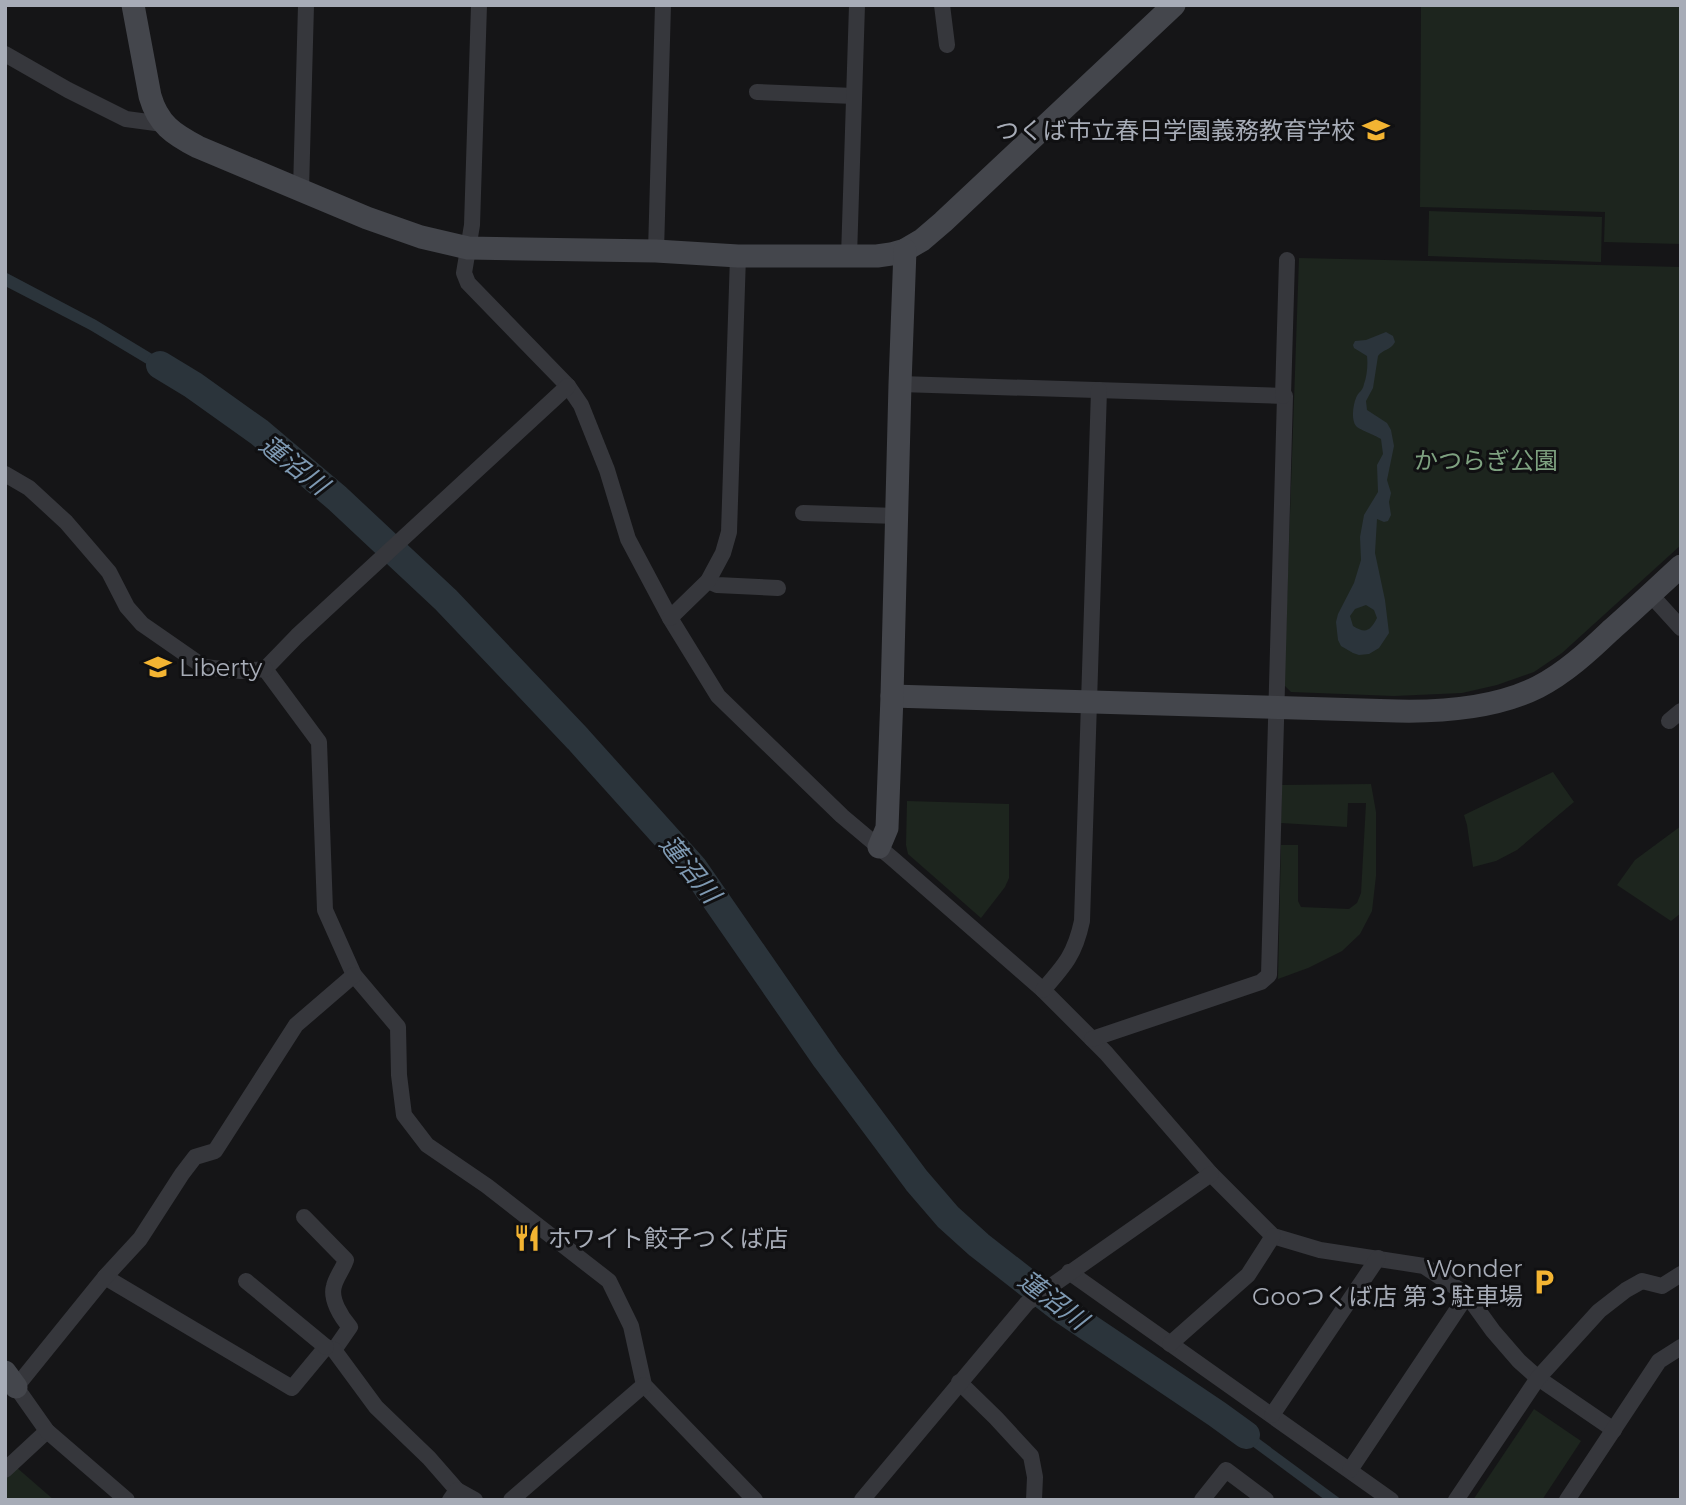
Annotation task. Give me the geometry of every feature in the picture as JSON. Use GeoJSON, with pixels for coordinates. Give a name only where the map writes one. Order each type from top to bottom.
{"type":"FeatureCollection","features":[{"type":"Feature","properties":{"kind":"street"},"geometry":{"type":"LineString","coordinates":[[133,5],[150,96],[154,110],[163,124],[198,147],[367,218],[421,237],[468,248],[849,257],[891,254],[905,250],[922,240],[1174,5]]}},
{"type":"Feature","properties":{"kind":"street"},"geometry":{"type":"LineString","coordinates":[[301,190],[306,5]]}},
{"type":"Feature","properties":{"kind":"street"},"geometry":{"type":"LineString","coordinates":[[479,5],[472,225],[464,273],[468,283],[568,386],[581,405],[607,470],[628,538],[670,618],[718,696],[842,816],[1043,990],[1092,1039],[1211,1174],[1273,1236],[1320,1250],[1424,1266],[1467,1296],[1518,1361],[1538,1378],[1614,1430]]}},
{"type":"Feature","properties":{"kind":"street"},"geometry":{"type":"LineString","coordinates":[[656,251],[663,5]]}},
{"type":"Feature","properties":{"kind":"street"},"geometry":{"type":"LineString","coordinates":[[849,257],[857,5]]}},
{"type":"Feature","properties":{"kind":"street"},"geometry":{"type":"LineString","coordinates":[[942,5],[947,44]]}},
{"type":"Feature","properties":{"kind":"street"},"geometry":{"type":"LineString","coordinates":[[5,54],[126,119],[163,124]]}},
{"type":"Feature","properties":{"kind":"street"},"geometry":{"type":"LineString","coordinates":[[757,92],[854,96]]}},
{"type":"Feature","properties":{"kind":"street"},"geometry":{"type":"LineString","coordinates":[[879,847],[887,828],[905,250]]}},
{"type":"Feature","properties":{"kind":"street"},"geometry":{"type":"LineString","coordinates":[[670,618],[708,580],[723,553],[729,532],[738,256]]}},
{"type":"Feature","properties":{"kind":"street"},"geometry":{"type":"LineString","coordinates":[[1092,1039],[1261,982],[1269,975],[1287,260]]}},
{"type":"Feature","properties":{"kind":"street"},"geometry":{"type":"LineString","coordinates":[[900,384],[1283,396]]}},
{"type":"Feature","properties":{"kind":"street"},"geometry":{"type":"LineString","coordinates":[[5,474],[29,488],[66,522],[109,572],[127,607],[142,624],[204,667],[240,671],[265,669],[297,636],[568,386]]}},
{"type":"Feature","properties":{"kind":"street"},"geometry":{"type":"LineString","coordinates":[[1043,990],[1068,961],[1078,939],[1082,921],[1099,390]]}},
{"type":"Feature","properties":{"kind":"street"},"geometry":{"type":"LineString","coordinates":[[803,513],[897,516]]}},
{"type":"Feature","properties":{"kind":"street"},"geometry":{"type":"LineString","coordinates":[[892,696],[1426,712],[1456,709],[1500,700],[1540,686],[1579,660],[1681,566]]}},
{"type":"Feature","properties":{"kind":"street"},"geometry":{"type":"LineString","coordinates":[[708,580],[717,585],[778,588]]}},
{"type":"Feature","properties":{"kind":"street"},"geometry":{"type":"LineString","coordinates":[[1651,595],[1681,628]]}},
{"type":"Feature","properties":{"kind":"street"},"geometry":{"type":"LineString","coordinates":[[265,669],[319,743],[325,909],[354,975],[398,1027],[399,1075],[404,1115],[427,1145],[487,1186],[609,1281],[631,1326],[644,1385],[755,1500]]}},
{"type":"Feature","properties":{"kind":"street"},"geometry":{"type":"LineString","coordinates":[[127,1500],[47,1431],[11,1380],[140,1239],[195,1157],[215,1151],[296,1025],[354,975]]}},
{"type":"Feature","properties":{"kind":"street"},"geometry":{"type":"LineString","coordinates":[[862,1500],[1027,1303],[1211,1174]]}},
{"type":"Feature","properties":{"kind":"street"},"geometry":{"type":"LineString","coordinates":[[105,1277],[292,1388],[350,1326],[334,1300],[333,1287],[346,1261],[304,1217]]}},
{"type":"Feature","properties":{"kind":"street"},"geometry":{"type":"LineString","coordinates":[[1171,1344],[1248,1275],[1273,1236]]}},
{"type":"Feature","properties":{"kind":"street"},"geometry":{"type":"LineString","coordinates":[[1272,1415],[1378,1258]]}},
{"type":"Feature","properties":{"kind":"street"},"geometry":{"type":"LineString","coordinates":[[1456,1500],[1538,1378],[1599,1311],[1642,1281],[1662,1286],[1681,1274]]}},
{"type":"Feature","properties":{"kind":"street"},"geometry":{"type":"LineString","coordinates":[[1063,1277],[1171,1344],[1391,1500]]}},
{"type":"Feature","properties":{"kind":"street"},"geometry":{"type":"LineString","coordinates":[[246,1281],[330,1349],[376,1407],[429,1458],[453,1495],[475,1500]]}},
{"type":"Feature","properties":{"kind":"street"},"geometry":{"type":"LineString","coordinates":[[1350,1471],[1467,1296]]}},
{"type":"Feature","properties":{"kind":"street"},"geometry":{"type":"LineString","coordinates":[[1567,1500],[1659,1361],[1681,1347]]}},
{"type":"Feature","properties":{"kind":"street"},"geometry":{"type":"LineString","coordinates":[[959,1382],[1031,1456],[1035,1477],[1034,1500]]}},
{"type":"Feature","properties":{"kind":"street"},"geometry":{"type":"LineString","coordinates":[[511,1500],[644,1385]]}},
{"type":"Feature","properties":{"kind":"street"},"geometry":{"type":"LineString","coordinates":[[5,1470],[47,1431]]}},
{"type":"Feature","properties":{"kind":"street"},"geometry":{"type":"LineString","coordinates":[[1202,1500],[1226,1470],[1266,1500]]}},
{"type":"Feature","properties":{"kind":"green space"},"geometry":{"type":"Polygon","coordinates":[[[1421,5],[1681,5],[1681,244],[1604,242],[1605,212],[1420,207],[1421,5]]]}},
{"type":"Feature","properties":{"kind":"green space"},"geometry":{"type":"Polygon","coordinates":[[[1429,211],[1602,217],[1601,262],[1428,256],[1429,211]]]}},
{"type":"Feature","properties":{"kind":"green space","name":"かつらぎ公園"},"geometry":{"type":"Polygon","coordinates":[[[1299,258],[1681,267],[1681,545],[1562,653],[1534,672],[1497,685],[1462,693],[1394,696],[1291,692],[1284,685],[1299,258]]]}},
{"type":"Feature","properties":{"kind":"green space"},"geometry":{"type":"Polygon","coordinates":[[[1553,772],[1574,802],[1517,850],[1496,861],[1473,867],[1464,815],[1553,772]]]}},
{"type":"Feature","properties":{"kind":"green space"},"geometry":{"type":"Polygon","coordinates":[[[1371,784],[1376,812],[1376,876],[1372,911],[1360,934],[1342,951],[1278,979],[1281,845],[1298,845],[1298,901],[1301,907],[1349,909],[1357,903],[1361,893],[1366,803],[1348,803],[1347,827],[1281,823],[1282,785],[1371,784]]]}},
{"type":"Feature","properties":{"kind":"green space"},"geometry":{"type":"Polygon","coordinates":[[[907,801],[1009,804],[1009,878],[981,918],[908,854],[907,801]]]}},
{"type":"Feature","properties":{"kind":"green space"},"geometry":{"type":"Polygon","coordinates":[[[1681,826],[1681,913],[1671,921],[1617,885],[1635,860],[1681,826]]]}},
{"type":"Feature","properties":{"kind":"green space"},"geometry":{"type":"Polygon","coordinates":[[[1534,1409],[1581,1441],[1542,1500],[1473,1500],[1534,1409]]]}},
{"type":"Feature","properties":{"kind":"green space"},"geometry":{"type":"Polygon","coordinates":[[[16,1467],[54,1500],[5,1500],[5,1479],[16,1467]]]}},
{"type":"Feature","properties":{"kind":"shaded area"},"geometry":{"type":"Polygon","coordinates":[[[5,272],[96,320],[197,381],[190,390],[90,330],[5,286],[5,272]]]}},
{"type":"Feature","properties":{"kind":"shaded area"},"geometry":{"type":"Polygon","coordinates":[[[1386,332],[1393,336],[1395,342],[1378,356],[1373,388],[1366,401],[1367,410],[1387,423],[1394,446],[1387,480],[1391,493],[1391,515],[1388,521],[1377,519],[1375,553],[1389,633],[1379,648],[1369,654],[1359,655],[1341,646],[1336,622],[1354,583],[1361,560],[1360,537],[1364,515],[1378,492],[1377,465],[1383,454],[1381,439],[1357,427],[1353,420],[1354,404],[1367,374],[1367,356],[1353,345],[1355,341],[1366,340],[1386,332]],[[1366,605],[1355,609],[1350,616],[1353,626],[1361,630],[1370,628],[1377,618],[1374,610],[1366,605]]]}},
{"type":"Feature","properties":{"kind":"shaded area"},"geometry":{"type":"Polygon","coordinates":[[[1220,1410],[1342,1500],[1325,1500],[1214,1418],[1220,1410]]]}},
{"type":"Feature","properties":{"kind":"waterway","name":"蓮沼川"},"geometry":{"type":"LineString","coordinates":[[160,365],[259,432],[337,498],[446,600],[578,739],[693,867],[826,1059],[917,1181],[948,1217],[979,1245],[1061,1309],[1246,1435]]}},
{"type":"Feature","properties":{"kind":"place","name":"つくば市立春日学園義務教育学校"},"geometry":{"type":"Point","coordinates":[1376,130]}},
{"type":"Feature","properties":{"kind":"place","name":"Liberty"},"geometry":{"type":"Point","coordinates":[158,667]}},
{"type":"Feature","properties":{"kind":"place","name":"ホワイト餃子つくば店"},"geometry":{"type":"Point","coordinates":[527,1238]}},
{"type":"Feature","properties":{"kind":"place","name":"Wonder Gooつくば店 第３駐車場"},"geometry":{"type":"Point","coordinates":[1544,1282]}}]}
